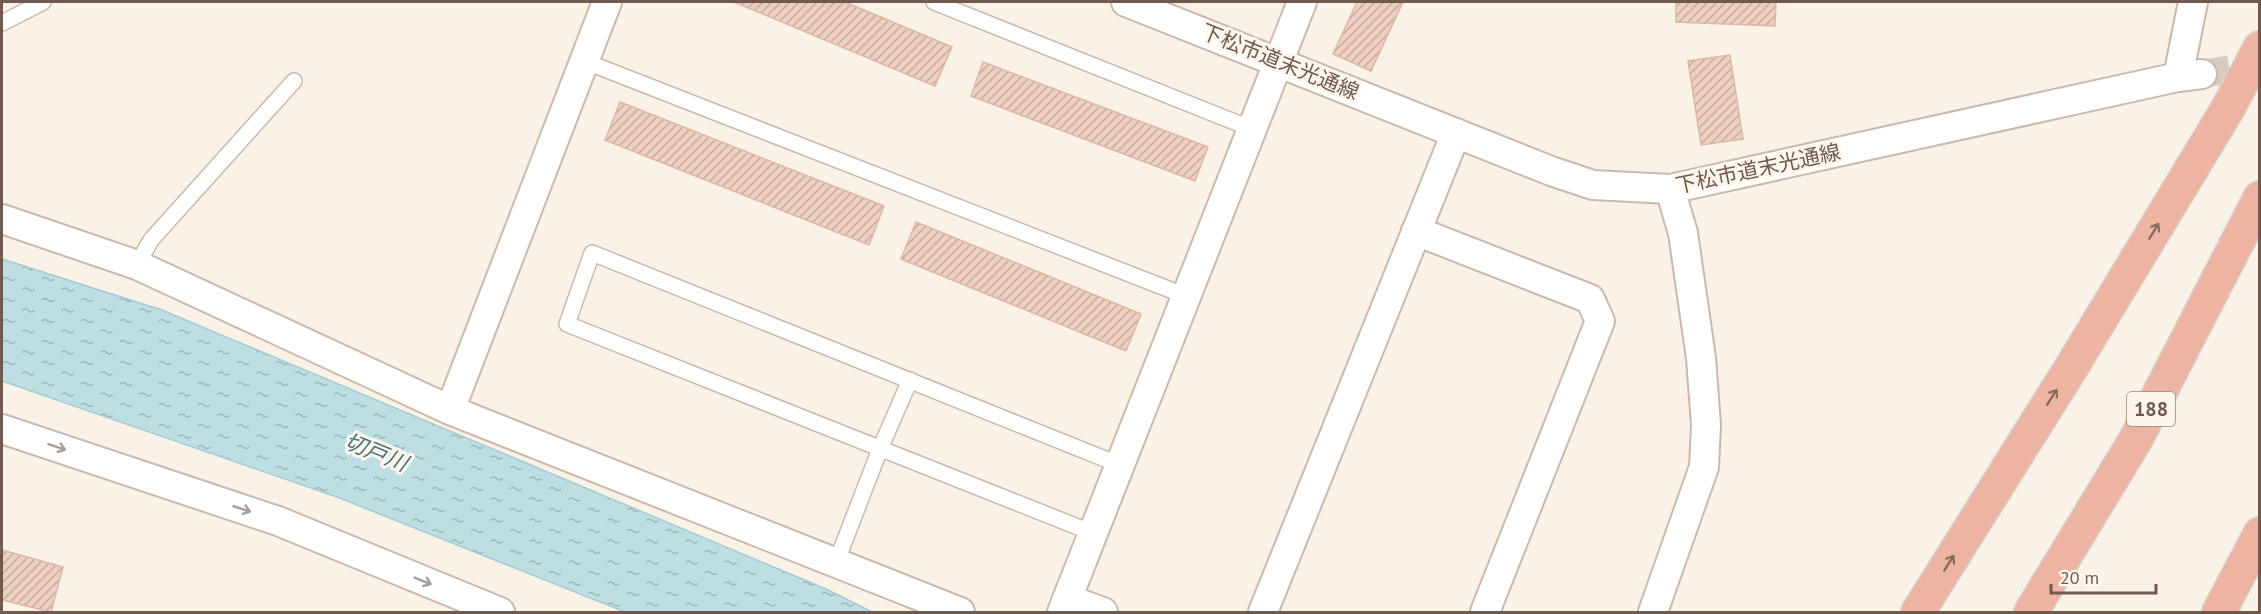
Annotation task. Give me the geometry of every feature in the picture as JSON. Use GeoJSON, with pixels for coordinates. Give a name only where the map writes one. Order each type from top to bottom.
{"type":"FeatureCollection","features":[{"type":"Feature","properties":{"kind":"highway"},"geometry":{"type":"LineString","coordinates":[[1918,612],[2071,368],[2215,130],[2259,48]]}},
{"type":"Feature","properties":{"kind":"highway","name":"188"},"geometry":{"type":"LineString","coordinates":[[2031,612],[2136,439],[2259,198]]}},
{"type":"Feature","properties":{"kind":"highway"},"geometry":{"type":"LineString","coordinates":[[2219,612],[2259,534]]}},
{"type":"Feature","properties":{"kind":"street"},"geometry":{"type":"LineString","coordinates":[[450,410],[607,2]]}},
{"type":"Feature","properties":{"kind":"street","name":"下松市道末光通線"},"geometry":{"type":"LineString","coordinates":[[1126,2],[1551,171],[1593,185],[1670,189],[2190,75],[2193,2]]}},
{"type":"Feature","properties":{"kind":"street"},"geometry":{"type":"LineString","coordinates":[[1103,612],[1064,606],[1302,2]]}},
{"type":"Feature","properties":{"kind":"street"},"geometry":{"type":"LineString","coordinates":[[1263,612],[1456,133]]}},
{"type":"Feature","properties":{"kind":"street"},"geometry":{"type":"LineString","coordinates":[[1653,612],[1704,467],[1706,425],[1701,358],[1683,233],[1670,189]]}},
{"type":"Feature","properties":{"kind":"street"},"geometry":{"type":"LineString","coordinates":[[2,219],[137,265],[450,410],[960,612]]}},
{"type":"Feature","properties":{"kind":"street"},"geometry":{"type":"LineString","coordinates":[[1416,231],[1590,299],[1600,321],[1485,612]]}},
{"type":"Feature","properties":{"kind":"street"},"geometry":{"type":"LineString","coordinates":[[2,429],[278,521],[500,612]]}},
{"type":"Feature","properties":{"kind":"lane"},"geometry":{"type":"LineString","coordinates":[[2,23],[43,2]]}},
{"type":"Feature","properties":{"kind":"lane"},"geometry":{"type":"LineString","coordinates":[[934,2],[1252,129]]}},
{"type":"Feature","properties":{"kind":"lane"},"geometry":{"type":"LineString","coordinates":[[584,61],[1186,296]]}},
{"type":"Feature","properties":{"kind":"lane"},"geometry":{"type":"LineString","coordinates":[[137,265],[151,240],[294,81]]}},
{"type":"Feature","properties":{"kind":"lane"},"geometry":{"type":"LineString","coordinates":[[1093,534],[567,324],[592,253],[1120,465]]}},
{"type":"Feature","properties":{"kind":"lane"},"geometry":{"type":"LineString","coordinates":[[836,563],[880,448],[910,380]]}},
{"type":"Feature","properties":{"kind":"water","name":"切戸川"},"geometry":{"type":"Polygon","coordinates":[[[2,259],[162,310],[826,589],[872,612],[625,612],[337,497],[2,381],[2,259]]]}},
{"type":"Feature","properties":{"kind":"building"},"geometry":{"type":"Polygon","coordinates":[[[734,2],[845,2],[952,47],[935,86],[734,2]]]}},
{"type":"Feature","properties":{"kind":"building"},"geometry":{"type":"Polygon","coordinates":[[[1357,2],[1403,2],[1371,71],[1333,54],[1357,2]]]}},
{"type":"Feature","properties":{"kind":"building"},"geometry":{"type":"Polygon","coordinates":[[[1676,2],[1776,2],[1775,26],[1676,22],[1676,2]]]}},
{"type":"Feature","properties":{"kind":"building"},"geometry":{"type":"Polygon","coordinates":[[[1730,55],[1743,139],[1701,145],[1688,61],[1730,55]]]}},
{"type":"Feature","properties":{"kind":"building"},"geometry":{"type":"Polygon","coordinates":[[[983,62],[1208,147],[1195,181],[971,96],[983,62]]]}},
{"type":"Feature","properties":{"kind":"building"},"geometry":{"type":"Polygon","coordinates":[[[620,102],[884,206],[869,245],[605,140],[620,102]]]}},
{"type":"Feature","properties":{"kind":"building"},"geometry":{"type":"Polygon","coordinates":[[[916,222],[1141,314],[1126,351],[901,259],[916,222]]]}},
{"type":"Feature","properties":{"kind":"building"},"geometry":{"type":"Polygon","coordinates":[[[2,550],[63,567],[51,612],[2,600],[2,550]]]}},
{"type":"Feature","properties":{"kind":"tunnel"},"geometry":{"type":"LineString","coordinates":[[2202,74],[2260,64]]}}]}
